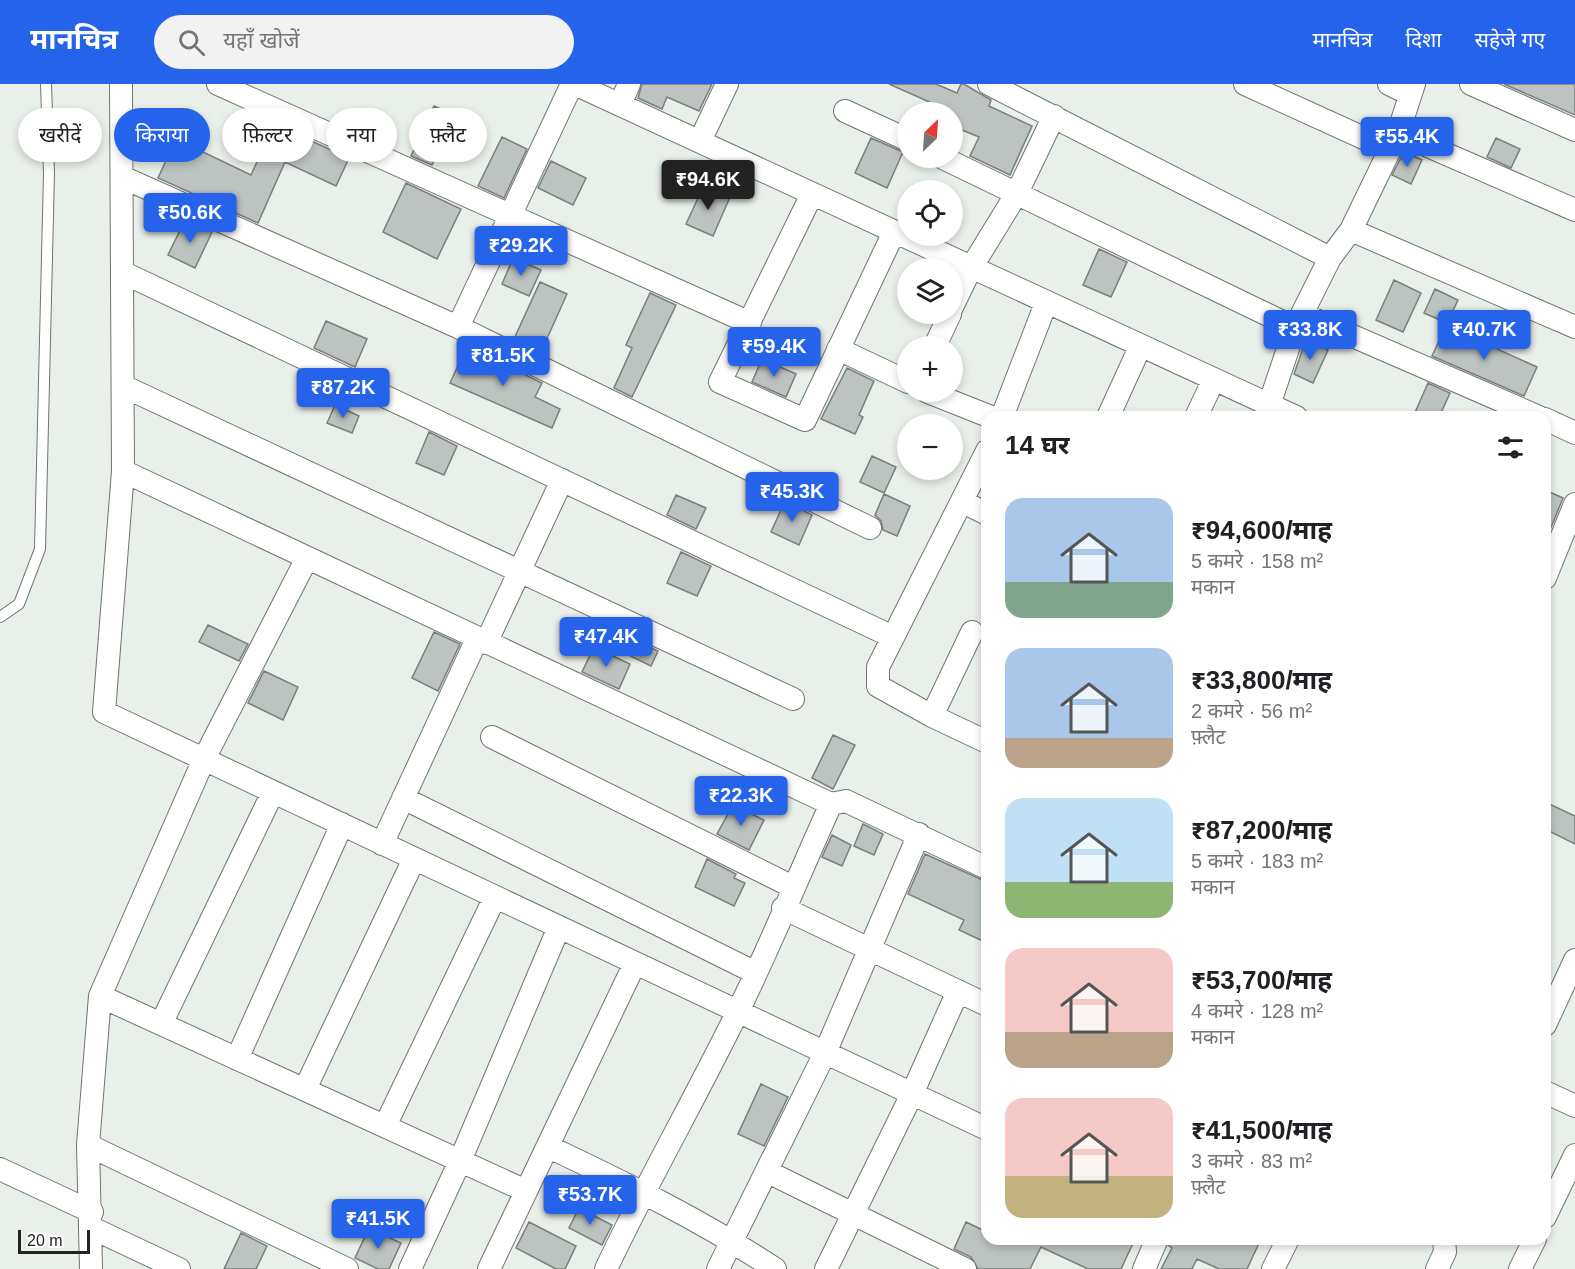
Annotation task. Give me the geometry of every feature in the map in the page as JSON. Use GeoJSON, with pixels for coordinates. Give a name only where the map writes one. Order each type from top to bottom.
{"type":"FeatureCollection","features":[{"type":"Feature","properties":{"kind":"street"},"geometry":{"type":"LineString","coordinates":[[121,84],[123,471],[104,712],[981,1126]]}},
{"type":"Feature","properties":{"kind":"street"},"geometry":{"type":"LineString","coordinates":[[218,84],[750,323]]}},
{"type":"Feature","properties":{"kind":"street"},"geometry":{"type":"LineString","coordinates":[[458,327],[574,84],[1213,381],[1268,411],[1298,321],[1330,258],[1351,230],[1394,141],[1404,87]]}},
{"type":"Feature","properties":{"kind":"street"},"geometry":{"type":"LineString","coordinates":[[620,105],[629,84]]}},
{"type":"Feature","properties":{"kind":"street"},"geometry":{"type":"LineString","coordinates":[[700,141],[727,84]]}},
{"type":"Feature","properties":{"kind":"street"},"geometry":{"type":"LineString","coordinates":[[989,84],[1030,93],[1054,116],[1330,258]]}},
{"type":"Feature","properties":{"kind":"street"},"geometry":{"type":"LineString","coordinates":[[1245,84],[1575,210]]}},
{"type":"Feature","properties":{"kind":"street"},"geometry":{"type":"LineString","coordinates":[[1471,84],[1575,130]]}},
{"type":"Feature","properties":{"kind":"street"},"geometry":{"type":"LineString","coordinates":[[845,111],[897,135]]}},
{"type":"Feature","properties":{"kind":"street"},"geometry":{"type":"LineString","coordinates":[[963,284],[1017,193],[1054,116]]}},
{"type":"Feature","properties":{"kind":"street"},"geometry":{"type":"LineString","coordinates":[[963,167],[1298,321],[1524,411]]}},
{"type":"Feature","properties":{"kind":"street"},"geometry":{"type":"LineString","coordinates":[[122,177],[458,327],[870,528]]}},
{"type":"Feature","properties":{"kind":"street"},"geometry":{"type":"LineString","coordinates":[[812,194],[720,382],[805,420],[894,232]]}},
{"type":"Feature","properties":{"kind":"street"},"geometry":{"type":"LineString","coordinates":[[1351,230],[1575,327]]}},
{"type":"Feature","properties":{"kind":"street"},"geometry":{"type":"LineString","coordinates":[[122,272],[893,637]]}},
{"type":"Feature","properties":{"kind":"street"},"geometry":{"type":"LineString","coordinates":[[1004,411],[1046,303]]}},
{"type":"Feature","properties":{"kind":"street"},"geometry":{"type":"LineString","coordinates":[[1111,411],[1140,347]]}},
{"type":"Feature","properties":{"kind":"street"},"geometry":{"type":"LineString","coordinates":[[838,349],[897,377]]}},
{"type":"Feature","properties":{"kind":"street"},"geometry":{"type":"LineString","coordinates":[[1199,411],[1213,381]]}},
{"type":"Feature","properties":{"kind":"street"},"geometry":{"type":"LineString","coordinates":[[123,386],[793,699]]}},
{"type":"Feature","properties":{"kind":"street"},"geometry":{"type":"LineString","coordinates":[[954,402],[981,413]]}},
{"type":"Feature","properties":{"kind":"street"},"geometry":{"type":"LineString","coordinates":[[1551,422],[1575,433]]}},
{"type":"Feature","properties":{"kind":"street"},"geometry":{"type":"LineString","coordinates":[[981,464],[878,667],[878,686],[932,716],[981,739]]}},
{"type":"Feature","properties":{"kind":"street"},"geometry":{"type":"LineString","coordinates":[[123,471],[831,804],[846,801],[981,865]]}},
{"type":"Feature","properties":{"kind":"street"},"geometry":{"type":"LineString","coordinates":[[382,844],[562,480]]}},
{"type":"Feature","properties":{"kind":"street"},"geometry":{"type":"LineString","coordinates":[[963,502],[981,510]]}},
{"type":"Feature","properties":{"kind":"street"},"geometry":{"type":"LineString","coordinates":[[1551,563],[1575,504]]}},
{"type":"Feature","properties":{"kind":"street"},"geometry":{"type":"LineString","coordinates":[[91,1269],[92,1220],[88,1145],[100,996],[204,759],[306,558]]}},
{"type":"Feature","properties":{"kind":"street"},"geometry":{"type":"LineString","coordinates":[[932,716],[972,632]]}},
{"type":"Feature","properties":{"kind":"street"},"geometry":{"type":"LineString","coordinates":[[492,737],[793,886]]}},
{"type":"Feature","properties":{"kind":"street"},"geometry":{"type":"LineString","coordinates":[[161,1024],[273,792]]}},
{"type":"Feature","properties":{"kind":"street"},"geometry":{"type":"LineString","coordinates":[[403,798],[756,974]]}},
{"type":"Feature","properties":{"kind":"street"},"geometry":{"type":"LineString","coordinates":[[606,1269],[643,1191],[685,1119],[738,1012],[831,804]]}},
{"type":"Feature","properties":{"kind":"street"},"geometry":{"type":"LineString","coordinates":[[237,1059],[342,825]]}},
{"type":"Feature","properties":{"kind":"street"},"geometry":{"type":"LineString","coordinates":[[718,1269],[825,1053],[919,834]]}},
{"type":"Feature","properties":{"kind":"street"},"geometry":{"type":"LineString","coordinates":[[305,1089],[414,859]]}},
{"type":"Feature","properties":{"kind":"street"},"geometry":{"type":"LineString","coordinates":[[385,1126],[495,897]]}},
{"type":"Feature","properties":{"kind":"street"},"geometry":{"type":"LineString","coordinates":[[783,908],[958,991],[981,998]]}},
{"type":"Feature","properties":{"kind":"street"},"geometry":{"type":"LineString","coordinates":[[410,1269],[460,1161],[559,927]]}},
{"type":"Feature","properties":{"kind":"street"},"geometry":{"type":"LineString","coordinates":[[1551,1012],[1575,960]]}},
{"type":"Feature","properties":{"kind":"street"},"geometry":{"type":"LineString","coordinates":[[489,1269],[635,963]]}},
{"type":"Feature","properties":{"kind":"street"},"geometry":{"type":"LineString","coordinates":[[826,1269],[912,1094],[958,991]]}},
{"type":"Feature","properties":{"kind":"street"},"geometry":{"type":"LineString","coordinates":[[100,996],[526,1191]]}},
{"type":"Feature","properties":{"kind":"street"},"geometry":{"type":"LineString","coordinates":[[1551,1095],[1575,1106]]}},
{"type":"Feature","properties":{"kind":"street"},"geometry":{"type":"LineString","coordinates":[[88,1145],[347,1269]]}},
{"type":"Feature","properties":{"kind":"street"},"geometry":{"type":"LineString","coordinates":[[549,1147],[643,1191],[732,1240],[775,1269]]}},
{"type":"Feature","properties":{"kind":"street"},"geometry":{"type":"LineString","coordinates":[[1551,1205],[1575,1155]]}},
{"type":"Feature","properties":{"kind":"street"},"geometry":{"type":"LineString","coordinates":[[0,1169],[179,1269]]}},
{"type":"Feature","properties":{"kind":"street"},"geometry":{"type":"LineString","coordinates":[[768,1172],[965,1269]]}},
{"type":"Feature","properties":{"kind":"street"},"geometry":{"type":"LineString","coordinates":[[1144,1269],[1154,1245]]}},
{"type":"Feature","properties":{"kind":"street"},"geometry":{"type":"LineString","coordinates":[[1273,1269],[1285,1245]]}},
{"type":"Feature","properties":{"kind":"street"},"geometry":{"type":"LineString","coordinates":[[1437,1269],[1445,1252],[1444,1245]]}},
{"type":"Feature","properties":{"kind":"street"},"geometry":{"type":"LineString","coordinates":[[1520,1269],[1531,1245]]}},
{"type":"Feature","properties":{"kind":"lane"},"geometry":{"type":"LineString","coordinates":[[0,617],[19,604],[40,549],[49,172],[46,84]]}},
{"type":"Feature","properties":{"kind":"building"},"geometry":{"type":"Polygon","coordinates":[[[642,84],[712,84],[699,111],[667,97],[662,109],[638,98],[642,84]]]}},
{"type":"Feature","properties":{"kind":"building"},"geometry":{"type":"Polygon","coordinates":[[[889,84],[936,84],[957,93],[961,84],[964,84],[991,100],[989,106],[1032,126],[1010,175],[970,156],[979,137],[963,130],[963,102],[930,102],[889,84]]]}},
{"type":"Feature","properties":{"kind":"building"},"geometry":{"type":"Polygon","coordinates":[[[1504,84],[1575,84],[1575,115],[1504,84]]]}},
{"type":"Feature","properties":{"kind":"building"},"geometry":{"type":"Polygon","coordinates":[[[502,137],[527,149],[504,198],[478,186],[502,137]]]}},
{"type":"Feature","properties":{"kind":"building"},"geometry":{"type":"Polygon","coordinates":[[[871,138],[897,149],[897,166],[887,188],[855,173],[871,138]]]}},
{"type":"Feature","properties":{"kind":"building"},"geometry":{"type":"Polygon","coordinates":[[[1496,138],[1520,149],[1511,168],[1487,157],[1496,138]]]}},
{"type":"Feature","properties":{"kind":"building"},"geometry":{"type":"Polygon","coordinates":[[[314,142],[326,148],[326,162],[347,162],[336,186],[285,162],[314,162],[314,142]]]}},
{"type":"Feature","properties":{"kind":"building"},"geometry":{"type":"Polygon","coordinates":[[[1404,152],[1422,160],[1411,184],[1392,175],[1404,152]]]}},
{"type":"Feature","properties":{"kind":"building"},"geometry":{"type":"Polygon","coordinates":[[[210,155],[251,175],[257,162],[285,162],[258,223],[158,178],[165,162],[210,162],[210,155]]]}},
{"type":"Feature","properties":{"kind":"building"},"geometry":{"type":"Polygon","coordinates":[[[551,161],[586,178],[573,205],[538,188],[551,161]]]}},
{"type":"Feature","properties":{"kind":"building"},"geometry":{"type":"Polygon","coordinates":[[[406,183],[461,209],[437,259],[383,232],[406,183]]]}},
{"type":"Feature","properties":{"kind":"building"},"geometry":{"type":"Polygon","coordinates":[[[704,185],[730,197],[713,236],[686,224],[704,185]]]}},
{"type":"Feature","properties":{"kind":"building"},"geometry":{"type":"Polygon","coordinates":[[[185,220],[212,232],[195,268],[168,255],[185,220]]]}},
{"type":"Feature","properties":{"kind":"building"},"geometry":{"type":"Polygon","coordinates":[[[1099,249],[1127,262],[1111,297],[1083,285],[1099,249]]]}},
{"type":"Feature","properties":{"kind":"building"},"geometry":{"type":"Polygon","coordinates":[[[513,258],[541,270],[529,296],[502,284],[513,258]]]}},
{"type":"Feature","properties":{"kind":"building"},"geometry":{"type":"Polygon","coordinates":[[[1394,280],[1421,293],[1403,332],[1376,320],[1394,280]]]}},
{"type":"Feature","properties":{"kind":"building"},"geometry":{"type":"Polygon","coordinates":[[[540,282],[567,294],[541,352],[514,339],[540,282]]]}},
{"type":"Feature","properties":{"kind":"building"},"geometry":{"type":"Polygon","coordinates":[[[1435,289],[1458,300],[1447,323],[1424,313],[1435,289]]]}},
{"type":"Feature","properties":{"kind":"building"},"geometry":{"type":"Polygon","coordinates":[[[650,293],[676,305],[632,397],[614,388],[632,348],[626,345],[650,293]]]}},
{"type":"Feature","properties":{"kind":"building"},"geometry":{"type":"Polygon","coordinates":[[[326,321],[367,339],[355,367],[314,348],[326,321]]]}},
{"type":"Feature","properties":{"kind":"building"},"geometry":{"type":"Polygon","coordinates":[[[1446,326],[1537,367],[1524,396],[1432,356],[1446,326]]]}},
{"type":"Feature","properties":{"kind":"building"},"geometry":{"type":"Polygon","coordinates":[[[1306,340],[1328,350],[1313,383],[1294,374],[1306,340]]]}},
{"type":"Feature","properties":{"kind":"building"},"geometry":{"type":"Polygon","coordinates":[[[467,346],[542,383],[535,397],[560,409],[552,428],[450,383],[467,346]]]}},
{"type":"Feature","properties":{"kind":"building"},"geometry":{"type":"Polygon","coordinates":[[[762,359],[796,374],[786,397],[752,382],[762,359]]]}},
{"type":"Feature","properties":{"kind":"building"},"geometry":{"type":"Polygon","coordinates":[[[847,368],[874,381],[859,415],[863,417],[855,434],[821,419],[847,368]]]}},
{"type":"Feature","properties":{"kind":"building"},"geometry":{"type":"Polygon","coordinates":[[[1428,383],[1450,393],[1442,411],[1416,411],[1428,383]]]}},
{"type":"Feature","properties":{"kind":"building"},"geometry":{"type":"Polygon","coordinates":[[[335,405],[359,416],[352,433],[327,423],[335,405]]]}},
{"type":"Feature","properties":{"kind":"building"},"geometry":{"type":"Polygon","coordinates":[[[429,432],[457,446],[444,475],[416,463],[429,432]]]}},
{"type":"Feature","properties":{"kind":"building"},"geometry":{"type":"Polygon","coordinates":[[[872,456],[896,467],[884,493],[860,482],[872,456]]]}},
{"type":"Feature","properties":{"kind":"building"},"geometry":{"type":"Polygon","coordinates":[[[1551,493],[1563,498],[1551,527],[1551,493]]]}},
{"type":"Feature","properties":{"kind":"building"},"geometry":{"type":"Polygon","coordinates":[[[884,494],[910,506],[897,536],[883,530],[881,521],[875,515],[884,494]]]}},
{"type":"Feature","properties":{"kind":"building"},"geometry":{"type":"Polygon","coordinates":[[[676,495],[706,508],[696,529],[667,515],[676,495]]]}},
{"type":"Feature","properties":{"kind":"building"},"geometry":{"type":"Polygon","coordinates":[[[785,501],[812,515],[799,545],[771,532],[785,501]]]}},
{"type":"Feature","properties":{"kind":"building"},"geometry":{"type":"Polygon","coordinates":[[[681,552],[711,566],[697,596],[667,583],[681,552]]]}},
{"type":"Feature","properties":{"kind":"building"},"geometry":{"type":"Polygon","coordinates":[[[208,625],[248,644],[239,661],[199,642],[208,625]]]}},
{"type":"Feature","properties":{"kind":"building"},"geometry":{"type":"Polygon","coordinates":[[[434,632],[460,644],[438,691],[412,678],[434,632]]]}},
{"type":"Feature","properties":{"kind":"building"},"geometry":{"type":"Polygon","coordinates":[[[625,635],[658,651],[651,666],[618,650],[625,635]]]}},
{"type":"Feature","properties":{"kind":"building"},"geometry":{"type":"Polygon","coordinates":[[[594,647],[630,664],[619,689],[582,672],[594,647]]]}},
{"type":"Feature","properties":{"kind":"building"},"geometry":{"type":"Polygon","coordinates":[[[264,671],[298,687],[283,720],[248,703],[264,671]]]}},
{"type":"Feature","properties":{"kind":"building"},"geometry":{"type":"Polygon","coordinates":[[[833,735],[855,745],[833,789],[812,778],[833,735]]]}},
{"type":"Feature","properties":{"kind":"building"},"geometry":{"type":"Polygon","coordinates":[[[733,805],[764,820],[749,850],[717,834],[733,805]]]}},
{"type":"Feature","properties":{"kind":"building"},"geometry":{"type":"Polygon","coordinates":[[[1551,805],[1575,816],[1575,844],[1551,832],[1551,805]]]}},
{"type":"Feature","properties":{"kind":"building"},"geometry":{"type":"Polygon","coordinates":[[[863,824],[883,834],[874,855],[854,846],[863,824]]]}},
{"type":"Feature","properties":{"kind":"building"},"geometry":{"type":"Polygon","coordinates":[[[832,835],[851,845],[842,866],[822,857],[832,835]]]}},
{"type":"Feature","properties":{"kind":"building"},"geometry":{"type":"Polygon","coordinates":[[[925,854],[981,879],[981,940],[959,930],[964,920],[908,894],[925,854]]]}},
{"type":"Feature","properties":{"kind":"building"},"geometry":{"type":"Polygon","coordinates":[[[707,859],[736,874],[734,878],[745,883],[734,906],[695,887],[707,859]]]}},
{"type":"Feature","properties":{"kind":"building"},"geometry":{"type":"Polygon","coordinates":[[[761,1084],[788,1097],[764,1146],[738,1134],[761,1084]]]}},
{"type":"Feature","properties":{"kind":"building"},"geometry":{"type":"Polygon","coordinates":[[[579,1208],[612,1225],[602,1245],[569,1228],[579,1208]]]}},
{"type":"Feature","properties":{"kind":"building"},"geometry":{"type":"Polygon","coordinates":[[[529,1222],[576,1246],[565,1269],[556,1269],[516,1248],[529,1222]]]}},
{"type":"Feature","properties":{"kind":"building"},"geometry":{"type":"Polygon","coordinates":[[[966,1222],[981,1229],[981,1245],[1132,1245],[1121,1269],[1088,1269],[1041,1247],[1030,1269],[978,1269],[971,1257],[954,1249],[966,1222]]]}},
{"type":"Feature","properties":{"kind":"building"},"geometry":{"type":"Polygon","coordinates":[[[369,1228],[401,1243],[389,1269],[378,1269],[355,1258],[369,1228]]]}},
{"type":"Feature","properties":{"kind":"building"},"geometry":{"type":"Polygon","coordinates":[[[241,1233],[267,1246],[256,1269],[224,1269],[241,1233]]]}},
{"type":"Feature","properties":{"kind":"building"},"geometry":{"type":"Polygon","coordinates":[[[1258,1245],[1247,1269],[1219,1269],[1197,1259],[1192,1269],[1161,1269],[1172,1248],[1169,1246],[1258,1245]]]}}]}
